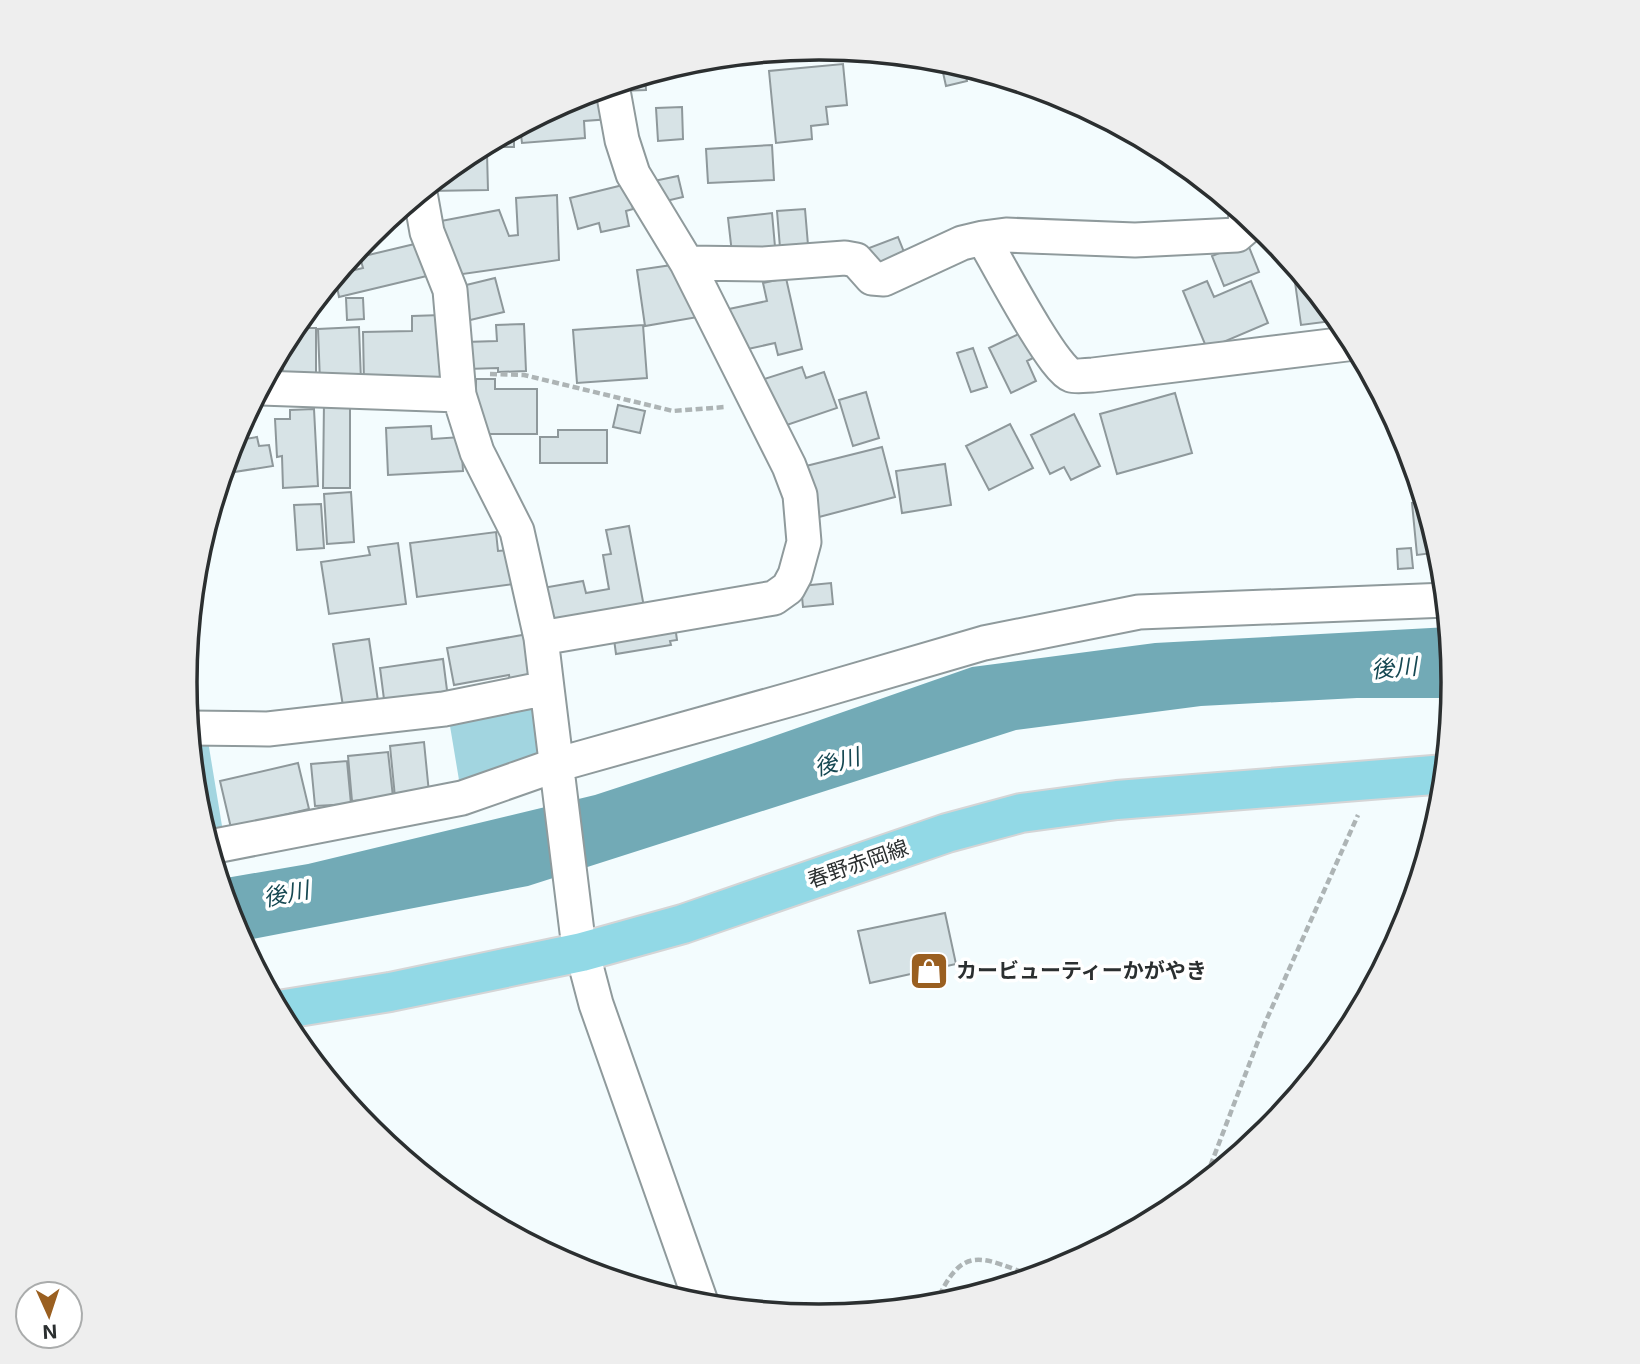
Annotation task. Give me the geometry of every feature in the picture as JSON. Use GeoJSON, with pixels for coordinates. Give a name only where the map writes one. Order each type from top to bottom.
{"type":"FeatureCollection","features":[{"type":"Feature","properties":{"kind":"main road","name":"春野赤岡線"},"geometry":{"type":"LineString","coordinates":[[290,1008],[390,992],[582,952],[683,924],[947,834],[1021,813],[1117,800],[1435,775]]}},
{"type":"Feature","properties":{"kind":"street"},"geometry":{"type":"LineString","coordinates":[[541,638],[774,597],[788,588],[795,575],[804,542],[800,495],[789,466],[687,263],[633,174],[622,140],[614,95]]}},
{"type":"Feature","properties":{"kind":"street"},"geometry":{"type":"LineString","coordinates":[[422,204],[427,232],[450,290],[458,384],[477,452],[517,531],[541,638],[582,952],[596,1004],[698,1293]]}},
{"type":"Feature","properties":{"kind":"street"},"geometry":{"type":"LineString","coordinates":[[687,263],[763,264],[845,258],[856,260],[872,278],[884,279],[962,243],[983,238],[1006,235],[1135,240],[1237,235],[1244,227]]}},
{"type":"Feature","properties":{"kind":"street"},"geometry":{"type":"LineString","coordinates":[[983,238],[1053,356],[1071,375],[1343,344]]}},
{"type":"Feature","properties":{"kind":"street"},"geometry":{"type":"LineString","coordinates":[[272,388],[458,384]]}},
{"type":"Feature","properties":{"kind":"street"},"geometry":{"type":"LineString","coordinates":[[220,845],[462,798],[556,765],[799,698],[984,642],[1139,612],[1437,600]]}},
{"type":"Feature","properties":{"kind":"street"},"geometry":{"type":"LineString","coordinates":[[200,729],[268,729],[443,709],[547,688]]}},
{"type":"Feature","properties":{"kind":"path"},"geometry":{"type":"LineString","coordinates":[[458,384],[524,375],[673,411],[756,405]]}},
{"type":"Feature","properties":{"kind":"path"},"geometry":{"type":"LineString","coordinates":[[1210,1167],[1265,1023],[1374,780]]}},
{"type":"Feature","properties":{"kind":"path"},"geometry":{"type":"LineString","coordinates":[[941,1293],[962,1263],[974,1258],[1019,1271]]}},
{"type":"Feature","properties":{"kind":"shaded area"},"geometry":{"type":"Polygon","coordinates":[[[547,688],[556,765],[462,798],[447,708],[547,688]]]}},
{"type":"Feature","properties":{"kind":"shaded area"},"geometry":{"type":"Polygon","coordinates":[[[200,729],[206,729],[225,844],[220,845],[209,803],[200,729]]]}},
{"type":"Feature","properties":{"kind":"water","name":"後川"},"geometry":{"type":"Polygon","coordinates":[[[1440,628],[1442,698],[1357,698],[1201,706],[1016,730],[528,886],[254,939],[230,877],[308,864],[595,795],[972,667],[1155,643],[1440,628]]]}},
{"type":"Feature","properties":{"kind":"building"},"geometry":{"type":"Polygon","coordinates":[[[843,64],[847,105],[826,107],[828,124],[811,126],[812,139],[776,143],[769,71],[843,64]]]}},
{"type":"Feature","properties":{"kind":"building"},"geometry":{"type":"Polygon","coordinates":[[[943,71],[966,77],[967,81],[946,86],[943,71]]]}},
{"type":"Feature","properties":{"kind":"building"},"geometry":{"type":"Polygon","coordinates":[[[646,85],[646,90],[628,91],[646,85]]]}},
{"type":"Feature","properties":{"kind":"building"},"geometry":{"type":"Polygon","coordinates":[[[609,97],[611,119],[584,121],[585,138],[522,143],[521,137],[609,97]]]}},
{"type":"Feature","properties":{"kind":"building"},"geometry":{"type":"Polygon","coordinates":[[[682,107],[683,139],[658,141],[656,108],[682,107]]]}},
{"type":"Feature","properties":{"kind":"building"},"geometry":{"type":"Polygon","coordinates":[[[514,140],[514,147],[502,147],[514,140]]]}},
{"type":"Feature","properties":{"kind":"building"},"geometry":{"type":"Polygon","coordinates":[[[772,145],[774,180],[708,183],[706,149],[772,145]]]}},
{"type":"Feature","properties":{"kind":"building"},"geometry":{"type":"Polygon","coordinates":[[[487,156],[488,190],[438,191],[487,156]]]}},
{"type":"Feature","properties":{"kind":"building"},"geometry":{"type":"Polygon","coordinates":[[[678,176],[683,197],[653,204],[649,182],[678,176]]]}},
{"type":"Feature","properties":{"kind":"building"},"geometry":{"type":"Polygon","coordinates":[[[627,184],[633,209],[626,211],[629,226],[601,232],[599,223],[578,229],[570,198],[627,184]]]}},
{"type":"Feature","properties":{"kind":"building"},"geometry":{"type":"Polygon","coordinates":[[[557,195],[559,260],[456,275],[441,221],[499,210],[509,236],[518,235],[516,198],[557,195]]]}},
{"type":"Feature","properties":{"kind":"building"},"geometry":{"type":"Polygon","coordinates":[[[805,209],[809,257],[781,260],[777,211],[805,209]]]}},
{"type":"Feature","properties":{"kind":"building"},"geometry":{"type":"Polygon","coordinates":[[[772,213],[776,258],[733,262],[728,218],[772,213]]]}},
{"type":"Feature","properties":{"kind":"building"},"geometry":{"type":"Polygon","coordinates":[[[898,237],[908,262],[880,274],[869,248],[898,237]]]}},
{"type":"Feature","properties":{"kind":"building"},"geometry":{"type":"Polygon","coordinates":[[[423,242],[431,275],[339,297],[337,289],[354,270],[363,268],[361,262],[368,255],[423,242]]]}},
{"type":"Feature","properties":{"kind":"building"},"geometry":{"type":"Polygon","coordinates":[[[1247,242],[1259,272],[1224,286],[1212,256],[1247,242]]]}},
{"type":"Feature","properties":{"kind":"building"},"geometry":{"type":"Polygon","coordinates":[[[679,264],[684,294],[694,293],[698,317],[645,326],[637,270],[679,264]]]}},
{"type":"Feature","properties":{"kind":"building"},"geometry":{"type":"Polygon","coordinates":[[[495,278],[504,312],[466,321],[458,287],[495,278]]]}},
{"type":"Feature","properties":{"kind":"building"},"geometry":{"type":"Polygon","coordinates":[[[786,278],[802,349],[778,355],[775,343],[734,352],[724,310],[767,301],[763,283],[786,278]]]}},
{"type":"Feature","properties":{"kind":"building"},"geometry":{"type":"Polygon","coordinates":[[[1295,280],[1328,322],[1301,325],[1295,280]]]}},
{"type":"Feature","properties":{"kind":"building"},"geometry":{"type":"Polygon","coordinates":[[[1207,281],[1214,297],[1251,281],[1268,323],[1207,349],[1183,291],[1207,281]]]}},
{"type":"Feature","properties":{"kind":"building"},"geometry":{"type":"Polygon","coordinates":[[[346,298],[363,298],[364,319],[347,320],[346,298]]]}},
{"type":"Feature","properties":{"kind":"building"},"geometry":{"type":"Polygon","coordinates":[[[442,315],[443,382],[364,383],[363,332],[412,331],[412,316],[442,315]]]}},
{"type":"Feature","properties":{"kind":"building"},"geometry":{"type":"Polygon","coordinates":[[[524,324],[526,371],[467,369],[465,342],[497,341],[496,325],[524,324]]]}},
{"type":"Feature","properties":{"kind":"building"},"geometry":{"type":"Polygon","coordinates":[[[643,325],[647,378],[577,383],[573,330],[643,325]]]}},
{"type":"Feature","properties":{"kind":"building"},"geometry":{"type":"Polygon","coordinates":[[[359,327],[361,381],[320,382],[318,329],[359,327]]]}},
{"type":"Feature","properties":{"kind":"building"},"geometry":{"type":"Polygon","coordinates":[[[308,328],[316,328],[316,375],[283,376],[283,368],[302,336],[308,328]]]}},
{"type":"Feature","properties":{"kind":"building"},"geometry":{"type":"Polygon","coordinates":[[[1025,331],[1037,356],[1027,361],[1036,381],[1011,393],[989,348],[1025,331]]]}},
{"type":"Feature","properties":{"kind":"building"},"geometry":{"type":"Polygon","coordinates":[[[973,348],[987,387],[971,392],[957,353],[973,348]]]}},
{"type":"Feature","properties":{"kind":"building"},"geometry":{"type":"Polygon","coordinates":[[[802,367],[806,378],[824,372],[837,408],[775,429],[758,381],[802,367]]]}},
{"type":"Feature","properties":{"kind":"building"},"geometry":{"type":"Polygon","coordinates":[[[476,379],[495,379],[495,389],[537,389],[537,434],[476,434],[476,379]]]}},
{"type":"Feature","properties":{"kind":"building"},"geometry":{"type":"Polygon","coordinates":[[[866,392],[879,438],[853,446],[839,400],[866,392]]]}},
{"type":"Feature","properties":{"kind":"building"},"geometry":{"type":"Polygon","coordinates":[[[1175,393],[1192,453],[1117,474],[1100,414],[1175,393]]]}},
{"type":"Feature","properties":{"kind":"building"},"geometry":{"type":"Polygon","coordinates":[[[324,401],[350,402],[350,488],[323,488],[324,401]]]}},
{"type":"Feature","properties":{"kind":"building"},"geometry":{"type":"Polygon","coordinates":[[[618,405],[645,411],[640,433],[613,427],[618,405]]]}},
{"type":"Feature","properties":{"kind":"building"},"geometry":{"type":"Polygon","coordinates":[[[314,409],[318,486],[283,488],[282,456],[277,457],[275,419],[290,419],[290,410],[314,409]]]}},
{"type":"Feature","properties":{"kind":"building"},"geometry":{"type":"Polygon","coordinates":[[[1074,414],[1100,466],[1071,480],[1064,467],[1050,474],[1031,435],[1074,414]]]}},
{"type":"Feature","properties":{"kind":"building"},"geometry":{"type":"Polygon","coordinates":[[[1010,424],[1033,468],[989,490],[966,446],[1010,424]]]}},
{"type":"Feature","properties":{"kind":"building"},"geometry":{"type":"Polygon","coordinates":[[[431,426],[432,439],[461,437],[463,471],[388,475],[386,428],[431,426]]]}},
{"type":"Feature","properties":{"kind":"building"},"geometry":{"type":"Polygon","coordinates":[[[558,430],[607,430],[607,463],[540,463],[540,437],[558,437],[558,430]]]}},
{"type":"Feature","properties":{"kind":"building"},"geometry":{"type":"Polygon","coordinates":[[[257,437],[259,446],[269,445],[273,466],[235,472],[247,439],[257,437]]]}},
{"type":"Feature","properties":{"kind":"building"},"geometry":{"type":"Polygon","coordinates":[[[882,447],[895,497],[819,517],[806,466],[882,447]]]}},
{"type":"Feature","properties":{"kind":"building"},"geometry":{"type":"Polygon","coordinates":[[[945,464],[951,505],[902,513],[896,471],[945,464]]]}},
{"type":"Feature","properties":{"kind":"building"},"geometry":{"type":"Polygon","coordinates":[[[351,492],[354,542],[327,544],[324,494],[351,492]]]}},
{"type":"Feature","properties":{"kind":"building"},"geometry":{"type":"Polygon","coordinates":[[[1412,503],[1415,503],[1429,553],[1417,555],[1412,503]]]}},
{"type":"Feature","properties":{"kind":"building"},"geometry":{"type":"Polygon","coordinates":[[[321,504],[324,548],[297,550],[294,505],[321,504]]]}},
{"type":"Feature","properties":{"kind":"building"},"geometry":{"type":"Polygon","coordinates":[[[629,526],[644,607],[544,626],[537,589],[583,581],[586,593],[609,589],[603,555],[611,554],[606,530],[629,526]]]}},
{"type":"Feature","properties":{"kind":"building"},"geometry":{"type":"Polygon","coordinates":[[[496,532],[498,551],[510,550],[514,584],[417,597],[410,543],[496,532]]]}},
{"type":"Feature","properties":{"kind":"building"},"geometry":{"type":"Polygon","coordinates":[[[398,543],[406,604],[329,614],[321,562],[370,555],[368,547],[398,543]]]}},
{"type":"Feature","properties":{"kind":"building"},"geometry":{"type":"Polygon","coordinates":[[[1411,548],[1413,568],[1398,569],[1397,549],[1411,548]]]}},
{"type":"Feature","properties":{"kind":"building"},"geometry":{"type":"Polygon","coordinates":[[[831,583],[833,604],[803,607],[801,586],[831,583]]]}},
{"type":"Feature","properties":{"kind":"building"},"geometry":{"type":"Polygon","coordinates":[[[675,626],[677,640],[670,641],[671,645],[616,654],[613,632],[675,626]]]}},
{"type":"Feature","properties":{"kind":"building"},"geometry":{"type":"Polygon","coordinates":[[[528,634],[537,682],[511,687],[509,675],[454,685],[447,648],[528,634]]]}},
{"type":"Feature","properties":{"kind":"building"},"geometry":{"type":"Polygon","coordinates":[[[369,639],[378,701],[343,706],[333,644],[369,639]]]}},
{"type":"Feature","properties":{"kind":"building"},"geometry":{"type":"Polygon","coordinates":[[[443,659],[448,698],[385,707],[380,668],[443,659]]]}},
{"type":"Feature","properties":{"kind":"building"},"geometry":{"type":"Polygon","coordinates":[[[424,742],[429,793],[395,797],[390,746],[424,742]]]}},
{"type":"Feature","properties":{"kind":"building"},"geometry":{"type":"Polygon","coordinates":[[[388,752],[393,797],[352,801],[348,756],[388,752]]]}},
{"type":"Feature","properties":{"kind":"building"},"geometry":{"type":"Polygon","coordinates":[[[347,761],[351,804],[315,806],[311,764],[347,761]]]}},
{"type":"Feature","properties":{"kind":"building"},"geometry":{"type":"Polygon","coordinates":[[[298,763],[309,809],[231,828],[220,781],[298,763]]]}},
{"type":"Feature","properties":{"kind":"building"},"geometry":{"type":"Polygon","coordinates":[[[945,913],[956,964],[870,983],[858,931],[945,913]]]}},
{"type":"Feature","properties":{"kind":"place","name":"カービューティーかがやき"},"geometry":{"type":"Point","coordinates":[929,971]}}]}
